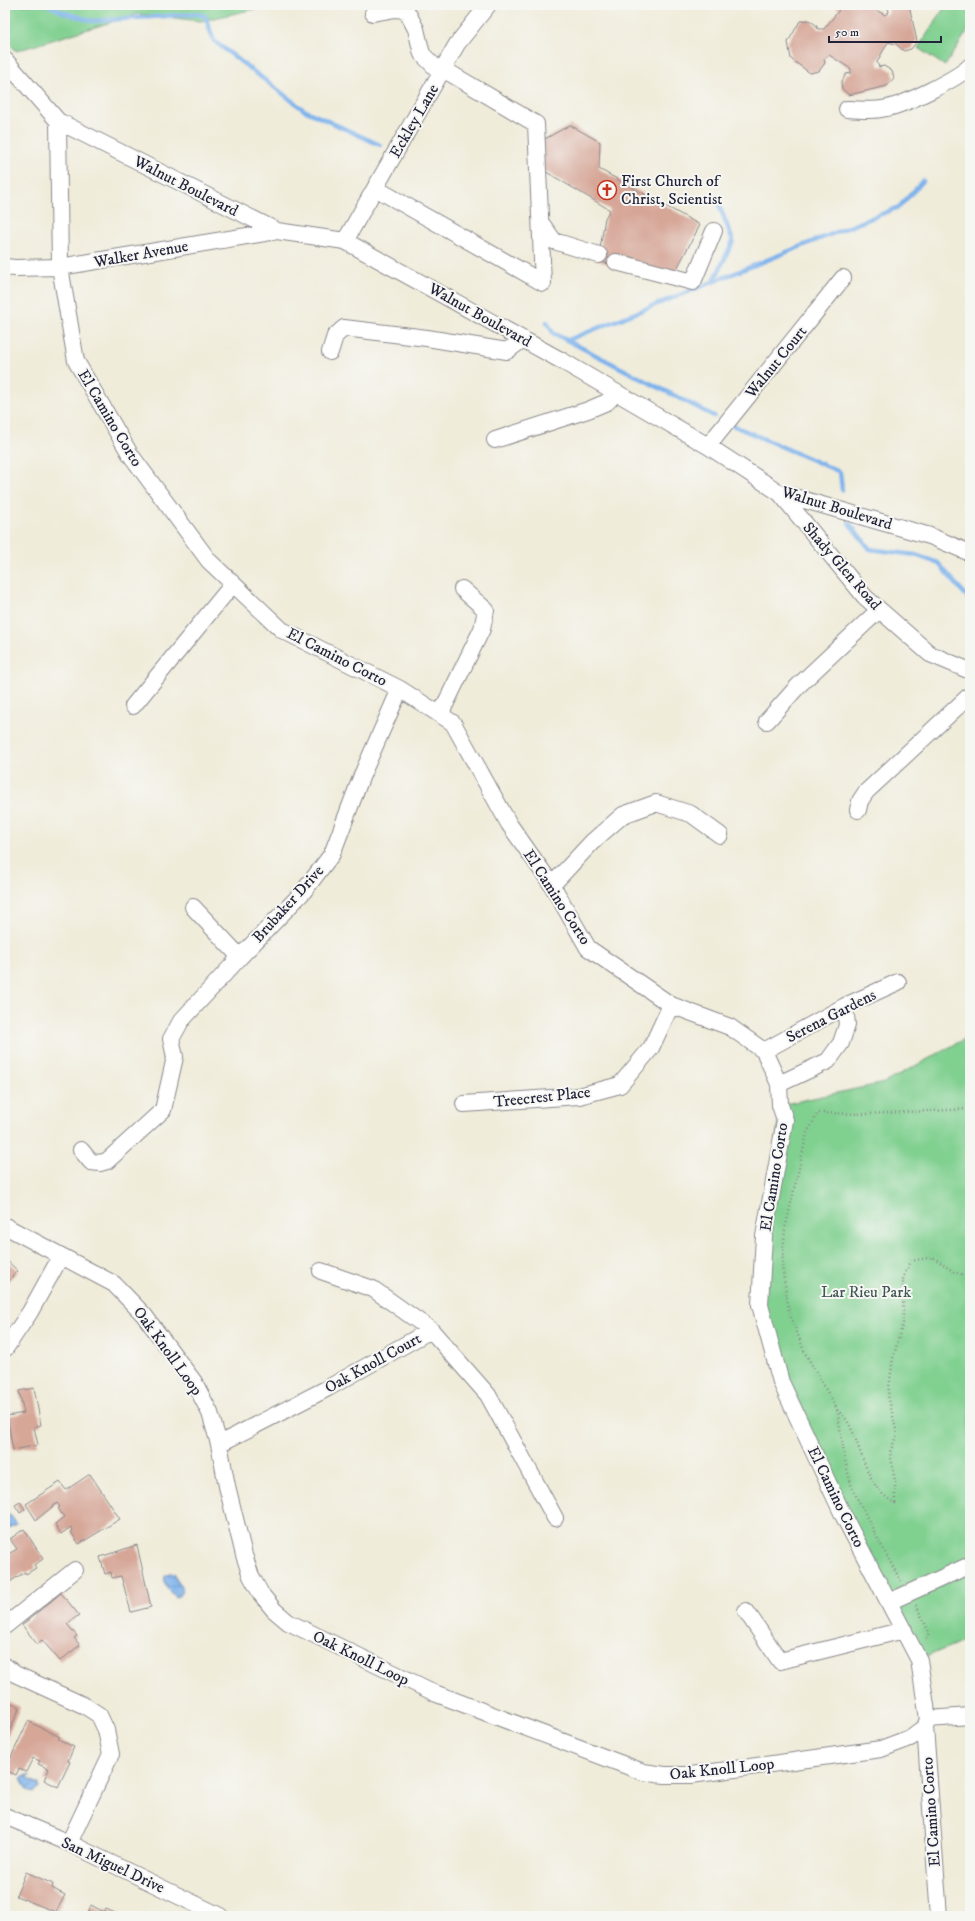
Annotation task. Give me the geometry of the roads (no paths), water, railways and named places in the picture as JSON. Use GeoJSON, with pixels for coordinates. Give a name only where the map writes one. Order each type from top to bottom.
{"type":"FeatureCollection","features":[{"type":"Feature","properties":{"kind":"street","name":"Eckley Lane"},"geometry":{"type":"LineString","coordinates":[[345,241],[457,44],[488,5]]}},
{"type":"Feature","properties":{"kind":"street"},"geometry":{"type":"LineString","coordinates":[[373,13],[396,9],[406,10],[416,29],[422,54],[442,71],[536,124],[544,283],[375,188]]}},
{"type":"Feature","properties":{"kind":"street","name":"Walnut Boulevard"},"geometry":{"type":"LineString","coordinates":[[5,60],[58,120],[276,231],[345,241],[523,339],[708,446],[780,493],[930,536],[970,553]]}},
{"type":"Feature","properties":{"kind":"street"},"geometry":{"type":"LineString","coordinates":[[847,109],[869,110],[888,108],[935,88],[965,72],[970,66]]}},
{"type":"Feature","properties":{"kind":"street","name":"El Camino Corto"},"geometry":{"type":"LineString","coordinates":[[58,120],[60,268],[76,361],[130,454],[209,561],[282,630],[400,689],[453,723],[509,824],[552,885],[588,948],[671,1005],[730,1027],[764,1051],[779,1084],[780,1105],[785,1120],[764,1236],[760,1305],[781,1382],[844,1517],[919,1660],[926,1723],[939,1916]]}},
{"type":"Feature","properties":{"kind":"street"},"geometry":{"type":"LineString","coordinates":[[541,223],[554,241],[599,255]]}},
{"type":"Feature","properties":{"kind":"street","name":"Walker Avenue"},"geometry":{"type":"LineString","coordinates":[[5,267],[60,268],[276,231]]}},
{"type":"Feature","properties":{"kind":"street"},"geometry":{"type":"LineString","coordinates":[[616,262],[693,282],[714,232]]}},
{"type":"Feature","properties":{"kind":"street","name":"Walnut Court"},"geometry":{"type":"LineString","coordinates":[[708,446],[843,278]]}},
{"type":"Feature","properties":{"kind":"street"},"geometry":{"type":"LineString","coordinates":[[330,352],[335,336],[344,328],[427,338],[507,352],[523,339]]}},
{"type":"Feature","properties":{"kind":"street"},"geometry":{"type":"LineString","coordinates":[[495,440],[588,410],[607,402],[616,393]]}},
{"type":"Feature","properties":{"kind":"street","name":"Shady Glen Road"},"geometry":{"type":"LineString","coordinates":[[780,493],[865,597],[930,654],[970,672]]}},
{"type":"Feature","properties":{"kind":"street"},"geometry":{"type":"LineString","coordinates":[[133,706],[233,584]]}},
{"type":"Feature","properties":{"kind":"street"},"geometry":{"type":"LineString","coordinates":[[440,715],[482,629],[486,610],[462,589]]}},
{"type":"Feature","properties":{"kind":"street"},"geometry":{"type":"LineString","coordinates":[[767,721],[798,686],[879,610]]}},
{"type":"Feature","properties":{"kind":"street","name":"Brubaker Drive"},"geometry":{"type":"LineString","coordinates":[[81,1150],[91,1162],[100,1163],[107,1161],[163,1110],[175,1057],[171,1039],[181,1021],[240,957],[304,892],[332,854],[365,768],[400,689]]}},
{"type":"Feature","properties":{"kind":"street"},"geometry":{"type":"LineString","coordinates":[[858,810],[860,801],[866,792],[970,694]]}},
{"type":"Feature","properties":{"kind":"street"},"geometry":{"type":"LineString","coordinates":[[552,885],[593,841],[623,815],[656,803],[691,814],[720,835]]}},
{"type":"Feature","properties":{"kind":"street"},"geometry":{"type":"LineString","coordinates":[[193,907],[240,957]]}},
{"type":"Feature","properties":{"kind":"street","name":"Serena Gardens"},"geometry":{"type":"LineString","coordinates":[[764,1051],[844,1006],[898,982]]}},
{"type":"Feature","properties":{"kind":"street","name":"Treecrest Place"},"geometry":{"type":"LineString","coordinates":[[464,1104],[579,1096],[620,1085],[651,1048],[671,1005]]}},
{"type":"Feature","properties":{"kind":"street"},"geometry":{"type":"LineString","coordinates":[[779,1084],[828,1061],[841,1042],[847,1025],[844,1006]]}},
{"type":"Feature","properties":{"kind":"street","name":"Oak Knoll Loop"},"geometry":{"type":"LineString","coordinates":[[5,1226],[114,1284],[144,1315],[194,1382],[210,1413],[219,1444],[227,1486],[244,1555],[251,1576],[261,1594],[274,1610],[288,1622],[437,1694],[643,1772],[665,1776],[691,1775],[881,1749],[910,1738],[926,1723]]}},
{"type":"Feature","properties":{"kind":"street"},"geometry":{"type":"LineString","coordinates":[[5,1350],[30,1312],[61,1256]]}},
{"type":"Feature","properties":{"kind":"street"},"geometry":{"type":"LineString","coordinates":[[321,1271],[374,1289],[431,1330]]}},
{"type":"Feature","properties":{"kind":"street","name":"Oak Knoll Court"},"geometry":{"type":"LineString","coordinates":[[219,1444],[328,1388],[431,1330],[488,1395],[555,1518]]}},
{"type":"Feature","properties":{"kind":"street"},"geometry":{"type":"LineString","coordinates":[[889,1602],[970,1565]]}},
{"type":"Feature","properties":{"kind":"street"},"geometry":{"type":"LineString","coordinates":[[5,1626],[75,1570]]}},
{"type":"Feature","properties":{"kind":"street"},"geometry":{"type":"LineString","coordinates":[[746,1611],[780,1661],[904,1630]]}},
{"type":"Feature","properties":{"kind":"street"},"geometry":{"type":"LineString","coordinates":[[5,1666],[15,1674],[85,1706],[99,1715],[106,1730],[111,1754],[69,1843]]}},
{"type":"Feature","properties":{"kind":"street"},"geometry":{"type":"LineString","coordinates":[[926,1723],[970,1716]]}},
{"type":"Feature","properties":{"kind":"street","name":"San Miguel Drive"},"geometry":{"type":"LineString","coordinates":[[5,1816],[69,1843],[220,1916]]}},
{"type":"Feature","properties":{"kind":"water"},"geometry":{"type":"Polygon","coordinates":[[[6,1514],[11,1516],[17,1524],[6,1530],[5,1534],[6,1514]]]}},
{"type":"Feature","properties":{"kind":"water"},"geometry":{"type":"Polygon","coordinates":[[[172,1573],[175,1575],[178,1584],[181,1586],[183,1591],[180,1596],[176,1597],[166,1585],[165,1576],[172,1573]]]}},
{"type":"Feature","properties":{"kind":"water"},"geometry":{"type":"Polygon","coordinates":[[[30,1774],[28,1779],[39,1784],[39,1787],[34,1793],[27,1790],[21,1778],[30,1774]]]}},
{"type":"Feature","properties":{"kind":"waterway"},"geometry":{"type":"LineString","coordinates":[[48,5],[65,13],[93,21],[196,14],[205,16],[214,41],[304,110],[380,145]]}},
{"type":"Feature","properties":{"kind":"waterway"},"geometry":{"type":"LineString","coordinates":[[568,340],[899,207],[923,181]]}},
{"type":"Feature","properties":{"kind":"waterway"},"geometry":{"type":"LineString","coordinates":[[714,281],[733,241],[716,197]]}},
{"type":"Feature","properties":{"kind":"waterway"},"geometry":{"type":"LineString","coordinates":[[547,322],[553,333],[714,416]]}},
{"type":"Feature","properties":{"kind":"waterway"},"geometry":{"type":"LineString","coordinates":[[732,425],[840,472],[842,490]]}},
{"type":"Feature","properties":{"kind":"waterway"},"geometry":{"type":"LineString","coordinates":[[849,523],[870,549],[915,555],[938,563],[970,600]]}},
{"type":"Feature","properties":{"kind":"place","name":"First Church of Christ, Scientist"},"geometry":{"type":"Point","coordinates":[607,190]}},
{"type":"Feature","properties":{"kind":"park label","name":"Lar Rieu Park"},"geometry":{"type":"Point","coordinates":[866,1292]}}]}
